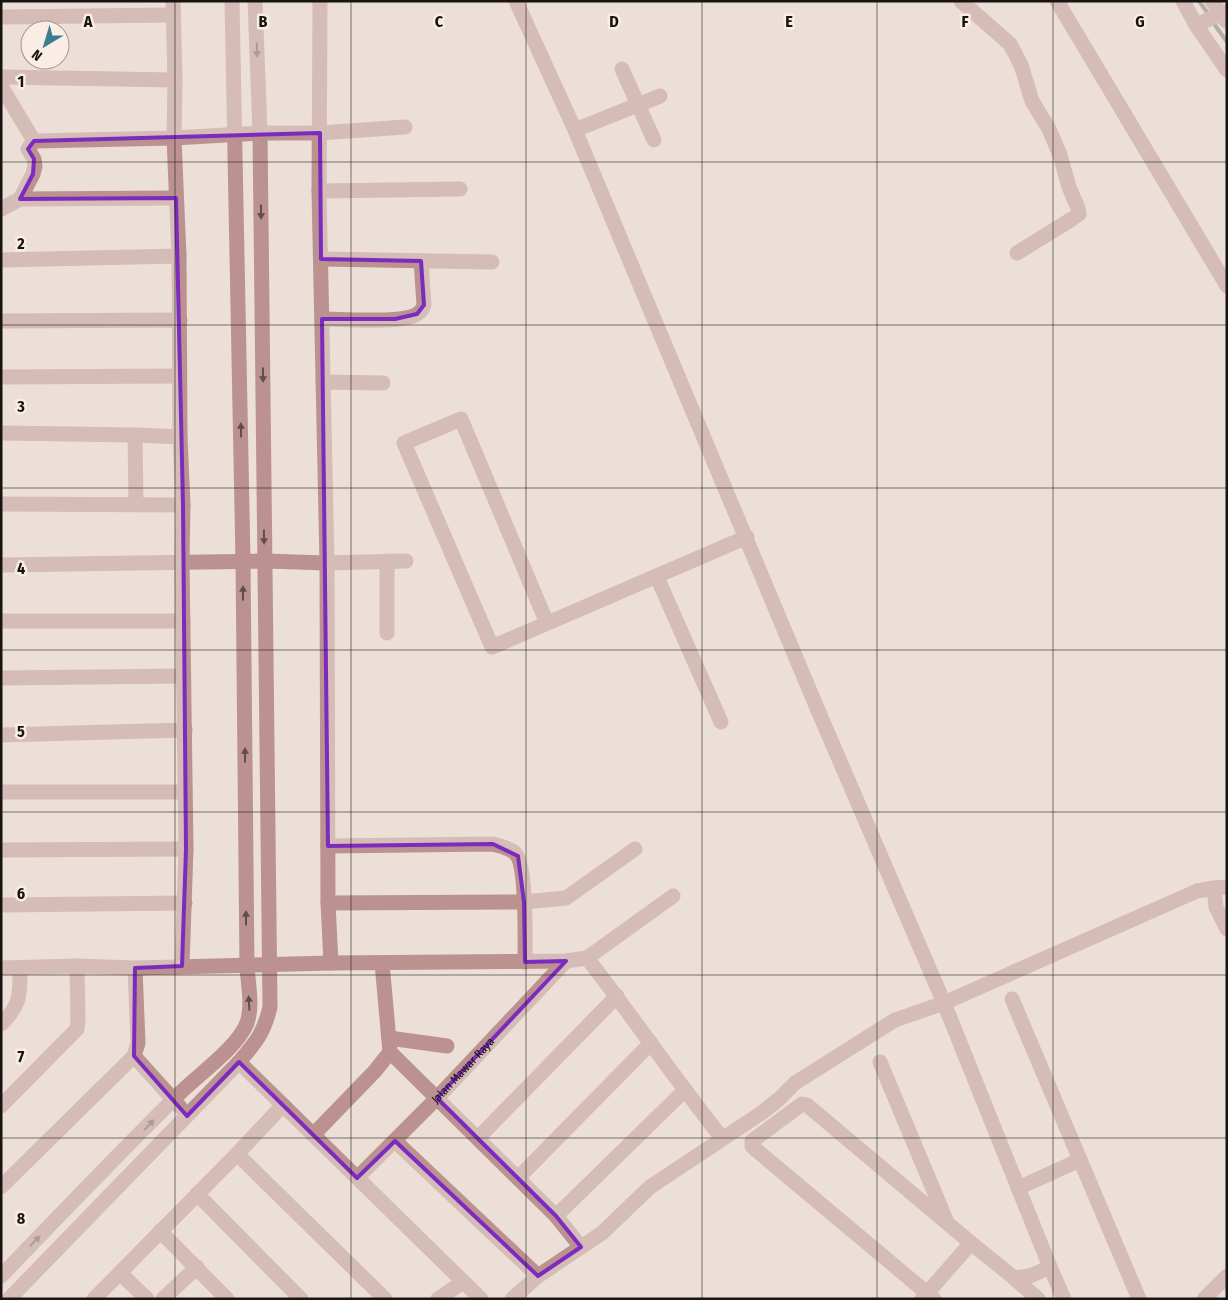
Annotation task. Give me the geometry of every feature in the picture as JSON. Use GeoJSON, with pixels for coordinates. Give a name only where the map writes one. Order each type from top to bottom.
{"type":"FeatureCollection","features":[{"type":"Feature","properties":{"kind":"street"},"geometry":{"type":"LineString","coordinates":[[1,1276],[173,1100],[225,1051],[238,1037],[246,1023],[250,1010],[247,966],[243,561],[232,1]]}},
{"type":"Feature","properties":{"kind":"street"},"geometry":{"type":"LineString","coordinates":[[9,1299],[239,1062],[266,1025],[270,1007],[260,133],[255,1]]}},
{"type":"Feature","properties":{"kind":"street"},"geometry":{"type":"LineString","coordinates":[[320,1],[319,191],[322,259],[327,563],[328,903],[331,963]]}},
{"type":"Feature","properties":{"kind":"street"},"geometry":{"type":"LineString","coordinates":[[516,1],[575,130],[817,708],[944,1003],[1064,1299]]}},
{"type":"Feature","properties":{"kind":"street"},"geometry":{"type":"LineString","coordinates":[[961,1],[1010,44],[1021,65],[1032,101],[1049,129],[1060,155],[1069,187],[1078,208],[1079,214],[1017,254]]}},
{"type":"Feature","properties":{"kind":"street"},"geometry":{"type":"LineString","coordinates":[[1057,1],[1227,286]]}},
{"type":"Feature","properties":{"kind":"street"},"geometry":{"type":"LineString","coordinates":[[1183,1],[1214,19]]}},
{"type":"Feature","properties":{"kind":"street"},"geometry":{"type":"LineString","coordinates":[[1212,1],[1214,19],[1227,70]]}},
{"type":"Feature","properties":{"kind":"street"},"geometry":{"type":"LineString","coordinates":[[1,16],[173,8],[174,138],[180,320],[180,437],[183,505],[186,849],[182,966]]}},
{"type":"Feature","properties":{"kind":"street"},"geometry":{"type":"LineString","coordinates":[[622,69],[654,140]]}},
{"type":"Feature","properties":{"kind":"street"},"geometry":{"type":"LineString","coordinates":[[1,77],[175,80]]}},
{"type":"Feature","properties":{"kind":"street"},"geometry":{"type":"LineString","coordinates":[[1,86],[34,141]]}},
{"type":"Feature","properties":{"kind":"street"},"geometry":{"type":"LineString","coordinates":[[575,130],[660,96]]}},
{"type":"Feature","properties":{"kind":"street"},"geometry":{"type":"LineString","coordinates":[[20,199],[33,174],[34,160],[28,148],[34,141],[174,138],[260,133],[320,133],[405,127]]}},
{"type":"Feature","properties":{"kind":"street"},"geometry":{"type":"LineString","coordinates":[[319,191],[460,189]]}},
{"type":"Feature","properties":{"kind":"street"},"geometry":{"type":"LineString","coordinates":[[1,209],[20,199],[176,198]]}},
{"type":"Feature","properties":{"kind":"street"},"geometry":{"type":"LineString","coordinates":[[1,260],[178,256]]}},
{"type":"Feature","properties":{"kind":"street"},"geometry":{"type":"LineString","coordinates":[[322,259],[492,262]]}},
{"type":"Feature","properties":{"kind":"street"},"geometry":{"type":"LineString","coordinates":[[322,319],[395,319],[409,318],[418,314],[424,305],[420,260]]}},
{"type":"Feature","properties":{"kind":"street"},"geometry":{"type":"LineString","coordinates":[[1,321],[180,320]]}},
{"type":"Feature","properties":{"kind":"street"},"geometry":{"type":"LineString","coordinates":[[1,377],[179,376]]}},
{"type":"Feature","properties":{"kind":"street"},"geometry":{"type":"LineString","coordinates":[[323,382],[383,384]]}},
{"type":"Feature","properties":{"kind":"street"},"geometry":{"type":"LineString","coordinates":[[548,623],[461,420],[404,443],[492,647],[548,623],[656,576],[747,537]]}},
{"type":"Feature","properties":{"kind":"street"},"geometry":{"type":"LineString","coordinates":[[1,433],[180,437]]}},
{"type":"Feature","properties":{"kind":"street"},"geometry":{"type":"LineString","coordinates":[[135,435],[136,504]]}},
{"type":"Feature","properties":{"kind":"street"},"geometry":{"type":"LineString","coordinates":[[1,504],[183,505]]}},
{"type":"Feature","properties":{"kind":"street"},"geometry":{"type":"LineString","coordinates":[[1,565],[243,561],[327,563],[406,561]]}},
{"type":"Feature","properties":{"kind":"street"},"geometry":{"type":"LineString","coordinates":[[387,562],[387,632]]}},
{"type":"Feature","properties":{"kind":"street"},"geometry":{"type":"LineString","coordinates":[[656,576],[721,722]]}},
{"type":"Feature","properties":{"kind":"street"},"geometry":{"type":"LineString","coordinates":[[1,620],[183,621]]}},
{"type":"Feature","properties":{"kind":"street"},"geometry":{"type":"LineString","coordinates":[[1,678],[183,676]]}},
{"type":"Feature","properties":{"kind":"street"},"geometry":{"type":"LineString","coordinates":[[1,735],[185,730]]}},
{"type":"Feature","properties":{"kind":"street"},"geometry":{"type":"LineString","coordinates":[[1,792],[185,792]]}},
{"type":"Feature","properties":{"kind":"street"},"geometry":{"type":"LineString","coordinates":[[328,846],[493,844],[512,850],[518,856],[524,902],[526,962]]}},
{"type":"Feature","properties":{"kind":"street"},"geometry":{"type":"LineString","coordinates":[[1,850],[186,849]]}},
{"type":"Feature","properties":{"kind":"street"},"geometry":{"type":"LineString","coordinates":[[328,903],[524,902],[566,898],[635,849]]}},
{"type":"Feature","properties":{"kind":"street"},"geometry":{"type":"LineString","coordinates":[[512,1299],[538,1276],[602,1233],[650,1187],[766,1110],[795,1083],[896,1020],[944,1003],[1197,891],[1220,887],[1216,907],[1227,929]]}},
{"type":"Feature","properties":{"kind":"street"},"geometry":{"type":"LineString","coordinates":[[1,968],[77,966],[135,968],[382,962],[566,961],[587,958],[672,896]]}},
{"type":"Feature","properties":{"kind":"street"},"geometry":{"type":"LineString","coordinates":[[1,905],[185,903]]}},
{"type":"Feature","properties":{"kind":"street"},"geometry":{"type":"LineString","coordinates":[[587,958],[617,996],[684,1091],[722,1138]]}},
{"type":"Feature","properties":{"kind":"street","name":"Jalan Mawar Raya"},"geometry":{"type":"LineString","coordinates":[[357,1178],[437,1098],[566,961]]}},
{"type":"Feature","properties":{"kind":"street"},"geometry":{"type":"LineString","coordinates":[[313,1135],[375,1071],[390,1045],[382,962]]}},
{"type":"Feature","properties":{"kind":"street"},"geometry":{"type":"LineString","coordinates":[[1,1106],[77,1029],[77,966]]}},
{"type":"Feature","properties":{"kind":"street"},"geometry":{"type":"LineString","coordinates":[[1,1024],[11,1015],[19,1002],[20,968]]}},
{"type":"Feature","properties":{"kind":"street"},"geometry":{"type":"LineString","coordinates":[[1,1187],[134,1056],[138,1043],[135,968]]}},
{"type":"Feature","properties":{"kind":"street"},"geometry":{"type":"LineString","coordinates":[[478,1138],[617,996]]}},
{"type":"Feature","properties":{"kind":"street"},"geometry":{"type":"LineString","coordinates":[[1012,1000],[1139,1299]]}},
{"type":"Feature","properties":{"kind":"street"},"geometry":{"type":"LineString","coordinates":[[518,1178],[651,1043]]}},
{"type":"Feature","properties":{"kind":"street"},"geometry":{"type":"LineString","coordinates":[[390,1045],[437,1098],[556,1216],[581,1247]]}},
{"type":"Feature","properties":{"kind":"street"},"geometry":{"type":"LineString","coordinates":[[390,1045],[446,1046]]}},
{"type":"Feature","properties":{"kind":"street"},"geometry":{"type":"LineString","coordinates":[[134,1056],[187,1116]]}},
{"type":"Feature","properties":{"kind":"street"},"geometry":{"type":"LineString","coordinates":[[239,1062],[481,1299]]}},
{"type":"Feature","properties":{"kind":"street"},"geometry":{"type":"LineString","coordinates":[[880,1062],[947,1223]]}},
{"type":"Feature","properties":{"kind":"street"},"geometry":{"type":"LineString","coordinates":[[556,1216],[684,1091]]}},
{"type":"Feature","properties":{"kind":"street"},"geometry":{"type":"LineString","coordinates":[[971,1243],[927,1297],[756,1150],[752,1146],[752,1141],[802,1104],[807,1105],[1038,1299]]}},
{"type":"Feature","properties":{"kind":"street"},"geometry":{"type":"LineString","coordinates":[[94,1299],[283,1105]]}},
{"type":"Feature","properties":{"kind":"street"},"geometry":{"type":"LineString","coordinates":[[395,1141],[538,1276]]}},
{"type":"Feature","properties":{"kind":"street"},"geometry":{"type":"LineString","coordinates":[[237,1154],[385,1299]]}},
{"type":"Feature","properties":{"kind":"street"},"geometry":{"type":"LineString","coordinates":[[1018,1188],[1080,1160]]}},
{"type":"Feature","properties":{"kind":"street"},"geometry":{"type":"LineString","coordinates":[[197,1194],[301,1299]]}},
{"type":"Feature","properties":{"kind":"street"},"geometry":{"type":"LineString","coordinates":[[160,1231],[227,1299]]}},
{"type":"Feature","properties":{"kind":"street"},"geometry":{"type":"LineString","coordinates":[[163,1299],[197,1267]]}},
{"type":"Feature","properties":{"kind":"street"},"geometry":{"type":"LineString","coordinates":[[1014,1278],[1022,1279],[1050,1267]]}},
{"type":"Feature","properties":{"kind":"street"},"geometry":{"type":"LineString","coordinates":[[120,1273],[147,1299]]}},
{"type":"Feature","properties":{"kind":"street"},"geometry":{"type":"LineString","coordinates":[[1204,1299],[1227,1276]]}},
{"type":"Feature","properties":{"kind":"street"},"geometry":{"type":"LineString","coordinates":[[438,1299],[463,1282]]}},
{"type":"Feature","properties":{"kind":"highlighted area"},"geometry":{"type":"Polygon","coordinates":[[[320,133],[321,259],[421,261],[424,305],[417,314],[395,319],[322,319],[328,846],[493,844],[518,856],[524,902],[525,962],[566,961],[437,1098],[556,1216],[581,1247],[538,1276],[395,1141],[357,1178],[239,1062],[187,1116],[134,1056],[135,968],[182,966],[186,849],[183,505],[176,198],[20,199],[33,174],[34,159],[28,149],[34,141],[320,133]]]}},
{"type":"Feature","properties":{"kind":"waterway"},"geometry":{"type":"LineString","coordinates":[[1199,1],[1209,15]]}},
{"type":"Feature","properties":{"kind":"waterway"},"geometry":{"type":"LineString","coordinates":[[1212,21],[1227,42]]}}]}
